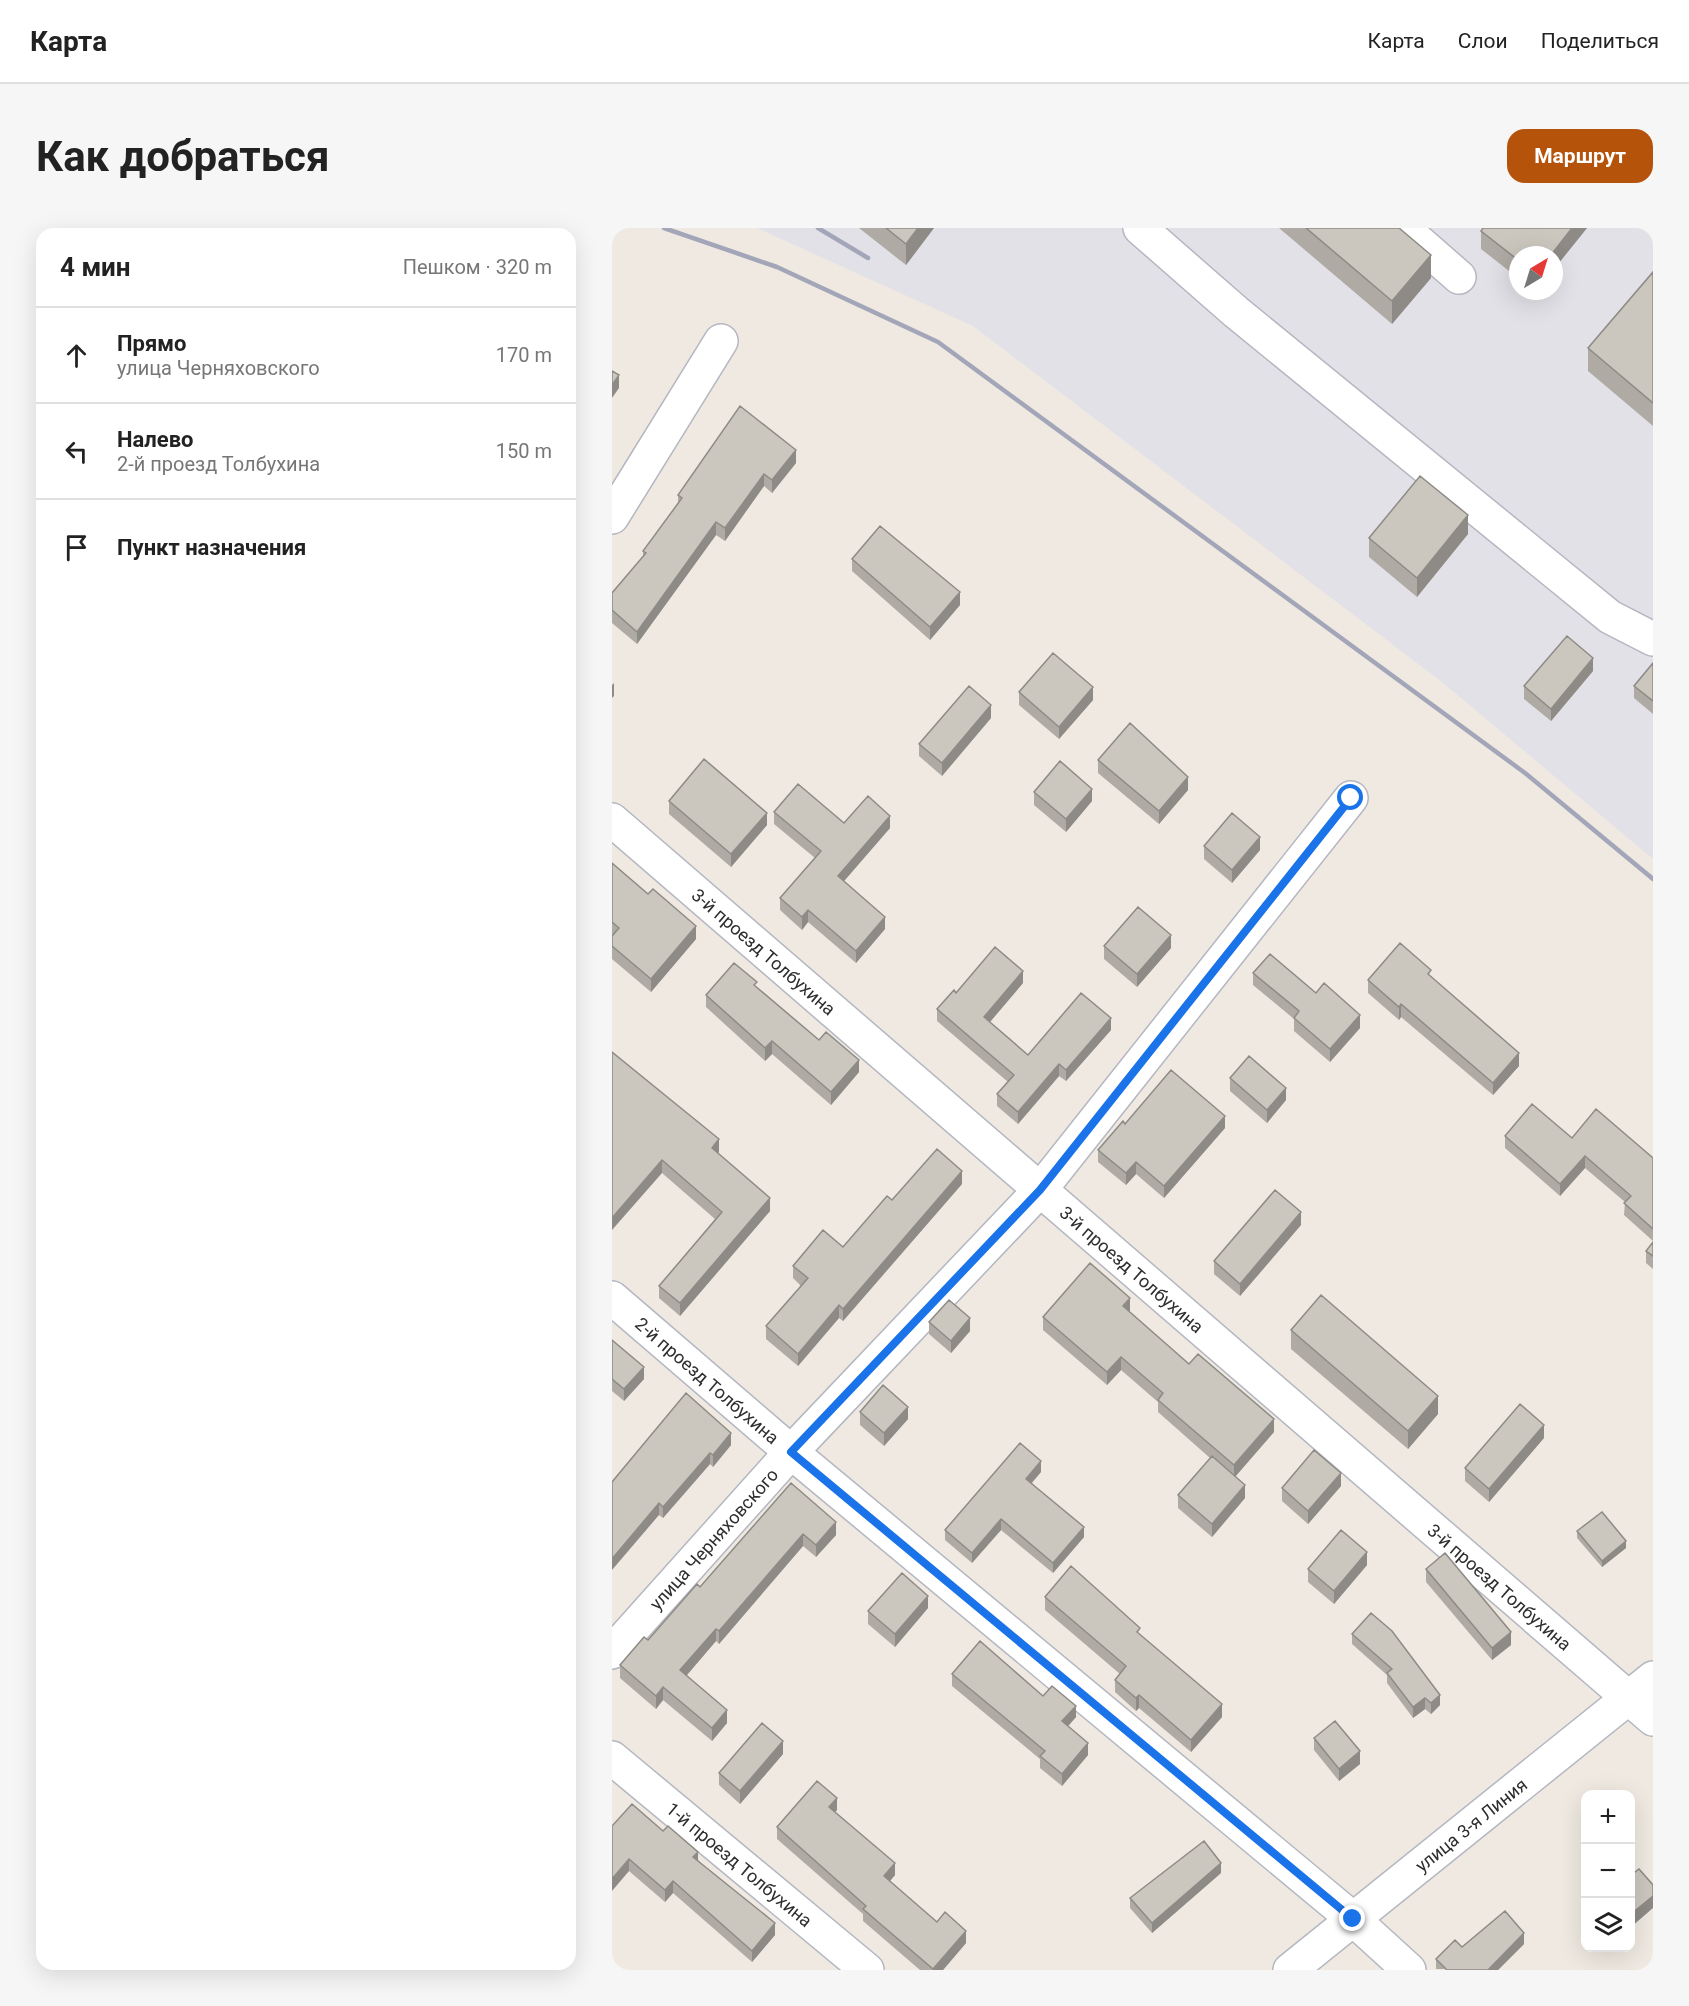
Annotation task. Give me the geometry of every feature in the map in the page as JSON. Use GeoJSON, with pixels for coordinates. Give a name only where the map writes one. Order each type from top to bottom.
{"type":"FeatureCollection","features":[{"type":"Feature","properties":{"kind":"street"},"geometry":{"type":"LineString","coordinates":[[1140,228],[1236,312],[1610,617],[1653,639]]}},
{"type":"Feature","properties":{"kind":"street"},"geometry":{"type":"LineString","coordinates":[[1403,228],[1460,277]]}},
{"type":"Feature","properties":{"kind":"street"},"geometry":{"type":"LineString","coordinates":[[612,517],[721,341]]}},
{"type":"Feature","properties":{"kind":"street","name":"улица Черняховского"},"geometry":{"type":"LineString","coordinates":[[612,1652],[791,1452],[1040,1190],[1351,798]]}},
{"type":"Feature","properties":{"kind":"street","name":"3-й проезд Толбухина"},"geometry":{"type":"LineString","coordinates":[[612,820],[1653,1719]]}},
{"type":"Feature","properties":{"kind":"street","name":"2-й проезд Толбухина"},"geometry":{"type":"LineString","coordinates":[[612,1298],[791,1452],[1353,1919],[1409,1970]]}},
{"type":"Feature","properties":{"kind":"street","name":"улица 3-я Линия"},"geometry":{"type":"LineString","coordinates":[[1290,1970],[1653,1678]]}},
{"type":"Feature","properties":{"kind":"street","name":"1-й проезд Толбухина"},"geometry":{"type":"LineString","coordinates":[[612,1758],[867,1970]]}},
{"type":"Feature","properties":{"kind":"shaded area"},"geometry":{"type":"Polygon","coordinates":[[[757,228],[1653,228],[1653,859],[1442,682],[973,326],[757,228]]]}},
{"type":"Feature","properties":{"kind":"building"},"geometry":{"type":"Polygon","coordinates":[[[886,228],[918,228],[906,244],[886,228]]]}},
{"type":"Feature","properties":{"kind":"building"},"geometry":{"type":"Polygon","coordinates":[[[1306,228],[1399,228],[1431,255],[1392,301],[1306,228]]]}},
{"type":"Feature","properties":{"kind":"building"},"geometry":{"type":"Polygon","coordinates":[[[1483,228],[1572,228],[1558,246],[1509,246],[1509,253],[1481,231],[1483,228]]]}},
{"type":"Feature","properties":{"kind":"building"},"geometry":{"type":"Polygon","coordinates":[[[1653,272],[1653,403],[1588,348],[1653,272]]]}},
{"type":"Feature","properties":{"kind":"building"},"geometry":{"type":"Polygon","coordinates":[[[612,371],[619,375],[612,385],[612,371]]]}},
{"type":"Feature","properties":{"kind":"building"},"geometry":{"type":"Polygon","coordinates":[[[740,406],[796,450],[772,480],[764,474],[725,528],[716,522],[637,632],[612,610],[612,593],[646,553],[643,551],[682,498],[678,495],[740,406]]]}},
{"type":"Feature","properties":{"kind":"building"},"geometry":{"type":"Polygon","coordinates":[[[1420,476],[1468,515],[1417,578],[1369,538],[1420,476]]]}},
{"type":"Feature","properties":{"kind":"building"},"geometry":{"type":"Polygon","coordinates":[[[880,526],[960,592],[930,627],[852,559],[880,526]]]}},
{"type":"Feature","properties":{"kind":"building"},"geometry":{"type":"Polygon","coordinates":[[[1567,636],[1593,658],[1551,709],[1524,686],[1567,636]]]}},
{"type":"Feature","properties":{"kind":"building"},"geometry":{"type":"Polygon","coordinates":[[[1053,653],[1093,687],[1059,727],[1019,692],[1053,653]]]}},
{"type":"Feature","properties":{"kind":"building"},"geometry":{"type":"Polygon","coordinates":[[[1653,663],[1653,701],[1634,686],[1653,663]]]}},
{"type":"Feature","properties":{"kind":"building"},"geometry":{"type":"Polygon","coordinates":[[[969,686],[991,705],[942,763],[919,744],[969,686]]]}},
{"type":"Feature","properties":{"kind":"building"},"geometry":{"type":"Polygon","coordinates":[[[1130,723],[1188,777],[1159,811],[1098,760],[1130,723]]]}},
{"type":"Feature","properties":{"kind":"building"},"geometry":{"type":"Polygon","coordinates":[[[704,759],[767,813],[731,854],[669,801],[704,759]]]}},
{"type":"Feature","properties":{"kind":"building"},"geometry":{"type":"Polygon","coordinates":[[[1060,761],[1092,789],[1066,819],[1034,792],[1060,761]]]}},
{"type":"Feature","properties":{"kind":"building"},"geometry":{"type":"Polygon","coordinates":[[[798,784],[844,823],[868,796],[890,816],[838,876],[885,917],[856,951],[808,910],[802,917],[780,898],[821,851],[774,812],[798,784]]]}},
{"type":"Feature","properties":{"kind":"building"},"geometry":{"type":"Polygon","coordinates":[[[1232,813],[1260,837],[1232,870],[1204,846],[1232,813]]]}},
{"type":"Feature","properties":{"kind":"building"},"geometry":{"type":"Polygon","coordinates":[[[612,863],[648,894],[653,889],[696,926],[651,979],[612,946],[612,936],[619,928],[612,922],[612,863]]]}},
{"type":"Feature","properties":{"kind":"building"},"geometry":{"type":"Polygon","coordinates":[[[1138,907],[1171,935],[1137,974],[1104,946],[1138,907]]]}},
{"type":"Feature","properties":{"kind":"building"},"geometry":{"type":"Polygon","coordinates":[[[1400,943],[1431,970],[1428,974],[1519,1053],[1493,1083],[1401,1004],[1399,1007],[1368,980],[1400,943]]]}},
{"type":"Feature","properties":{"kind":"building"},"geometry":{"type":"Polygon","coordinates":[[[995,947],[1023,971],[984,1017],[1028,1055],[1081,993],[1111,1018],[1066,1070],[1059,1064],[1018,1112],[997,1094],[1014,1075],[937,1009],[954,990],[956,993],[995,947]]]}},
{"type":"Feature","properties":{"kind":"building"},"geometry":{"type":"Polygon","coordinates":[[[1270,954],[1316,993],[1324,983],[1360,1015],[1330,1049],[1294,1018],[1299,1011],[1253,973],[1270,954]]]}},
{"type":"Feature","properties":{"kind":"building"},"geometry":{"type":"Polygon","coordinates":[[[734,963],[757,982],[754,985],[819,1040],[826,1032],[859,1060],[831,1092],[772,1041],[765,1048],[706,995],[734,963]]]}},
{"type":"Feature","properties":{"kind":"building"},"geometry":{"type":"Polygon","coordinates":[[[612,1052],[719,1139],[712,1148],[770,1198],[680,1303],[659,1286],[722,1212],[662,1160],[612,1218],[612,1052]]]}},
{"type":"Feature","properties":{"kind":"building"},"geometry":{"type":"Polygon","coordinates":[[[1249,1056],[1286,1088],[1267,1110],[1230,1078],[1249,1056]]]}},
{"type":"Feature","properties":{"kind":"building"},"geometry":{"type":"Polygon","coordinates":[[[1171,1070],[1225,1116],[1164,1186],[1136,1162],[1126,1173],[1098,1150],[1123,1121],[1125,1124],[1171,1070]]]}},
{"type":"Feature","properties":{"kind":"building"},"geometry":{"type":"Polygon","coordinates":[[[1532,1104],[1572,1138],[1596,1109],[1653,1158],[1653,1229],[1624,1203],[1631,1196],[1585,1156],[1560,1184],[1505,1136],[1532,1104]]]}},
{"type":"Feature","properties":{"kind":"building"},"geometry":{"type":"Polygon","coordinates":[[[937,1149],[962,1171],[843,1309],[839,1305],[798,1354],[766,1326],[808,1278],[793,1266],[823,1230],[843,1247],[887,1196],[892,1200],[937,1149]]]}},
{"type":"Feature","properties":{"kind":"building"},"geometry":{"type":"Polygon","coordinates":[[[1275,1190],[1301,1212],[1240,1284],[1214,1261],[1275,1190]]]}},
{"type":"Feature","properties":{"kind":"building"},"geometry":{"type":"Polygon","coordinates":[[[1653,1242],[1653,1256],[1646,1251],[1653,1242]]]}},
{"type":"Feature","properties":{"kind":"building"},"geometry":{"type":"Polygon","coordinates":[[[1090,1263],[1130,1298],[1123,1306],[1189,1364],[1198,1354],[1274,1419],[1234,1465],[1158,1400],[1163,1393],[1121,1357],[1107,1372],[1043,1317],[1090,1263]]]}},
{"type":"Feature","properties":{"kind":"building"},"geometry":{"type":"Polygon","coordinates":[[[1321,1295],[1438,1396],[1408,1431],[1291,1330],[1321,1295]]]}},
{"type":"Feature","properties":{"kind":"building"},"geometry":{"type":"Polygon","coordinates":[[[949,1300],[970,1318],[951,1341],[929,1322],[949,1300]]]}},
{"type":"Feature","properties":{"kind":"building"},"geometry":{"type":"Polygon","coordinates":[[[612,1340],[644,1367],[624,1389],[612,1379],[612,1340]]]}},
{"type":"Feature","properties":{"kind":"building"},"geometry":{"type":"Polygon","coordinates":[[[883,1385],[908,1407],[884,1433],[860,1412],[883,1385]]]}},
{"type":"Feature","properties":{"kind":"building"},"geometry":{"type":"Polygon","coordinates":[[[686,1393],[731,1433],[713,1455],[710,1453],[663,1507],[659,1503],[612,1559],[612,1482],[686,1393]]]}},
{"type":"Feature","properties":{"kind":"building"},"geometry":{"type":"Polygon","coordinates":[[[1520,1404],[1544,1425],[1489,1489],[1465,1468],[1520,1404]]]}},
{"type":"Feature","properties":{"kind":"building"},"geometry":{"type":"Polygon","coordinates":[[[1020,1443],[1041,1461],[1026,1479],[1084,1527],[1053,1563],[1001,1519],[972,1553],[945,1530],[1020,1443]]]}},
{"type":"Feature","properties":{"kind":"building"},"geometry":{"type":"Polygon","coordinates":[[[1314,1450],[1341,1473],[1308,1511],[1282,1488],[1314,1450]]]}},
{"type":"Feature","properties":{"kind":"building"},"geometry":{"type":"Polygon","coordinates":[[[1212,1456],[1245,1485],[1212,1524],[1178,1495],[1212,1456]]]}},
{"type":"Feature","properties":{"kind":"building"},"geometry":{"type":"Polygon","coordinates":[[[791,1483],[836,1522],[816,1545],[803,1534],[719,1631],[716,1629],[680,1670],[727,1710],[712,1728],[663,1687],[656,1696],[620,1665],[644,1637],[648,1640],[697,1584],[700,1587],[791,1483]]]}},
{"type":"Feature","properties":{"kind":"building"},"geometry":{"type":"Polygon","coordinates":[[[1602,1512],[1626,1541],[1602,1561],[1577,1531],[1602,1512]]]}},
{"type":"Feature","properties":{"kind":"building"},"geometry":{"type":"Polygon","coordinates":[[[1341,1530],[1367,1552],[1334,1591],[1308,1569],[1341,1530]]]}},
{"type":"Feature","properties":{"kind":"building"},"geometry":{"type":"Polygon","coordinates":[[[1445,1553],[1511,1632],[1492,1648],[1426,1569],[1445,1553]]]}},
{"type":"Feature","properties":{"kind":"building"},"geometry":{"type":"Polygon","coordinates":[[[1071,1566],[1140,1628],[1137,1632],[1222,1704],[1191,1740],[1139,1695],[1136,1698],[1115,1680],[1126,1666],[1045,1597],[1071,1566]]]}},
{"type":"Feature","properties":{"kind":"building"},"geometry":{"type":"Polygon","coordinates":[[[902,1573],[928,1596],[895,1634],[868,1611],[902,1573]]]}},
{"type":"Feature","properties":{"kind":"building"},"geometry":{"type":"Polygon","coordinates":[[[1371,1613],[1392,1631],[1440,1695],[1431,1703],[1425,1698],[1413,1707],[1387,1673],[1392,1669],[1352,1634],[1371,1613]]]}},
{"type":"Feature","properties":{"kind":"building"},"geometry":{"type":"Polygon","coordinates":[[[980,1641],[1043,1696],[1052,1686],[1076,1706],[1062,1721],[1088,1743],[1062,1774],[1040,1756],[1045,1751],[952,1674],[980,1641]]]}},
{"type":"Feature","properties":{"kind":"building"},"geometry":{"type":"Polygon","coordinates":[[[1335,1721],[1360,1751],[1339,1769],[1314,1738],[1335,1721]]]}},
{"type":"Feature","properties":{"kind":"building"},"geometry":{"type":"Polygon","coordinates":[[[762,1723],[783,1741],[740,1791],[719,1773],[762,1723]]]}},
{"type":"Feature","properties":{"kind":"building"},"geometry":{"type":"Polygon","coordinates":[[[817,1781],[837,1798],[829,1807],[895,1863],[884,1876],[937,1922],[945,1912],[966,1931],[933,1969],[863,1909],[866,1906],[777,1827],[817,1781]]]}},
{"type":"Feature","properties":{"kind":"building"},"geometry":{"type":"Polygon","coordinates":[[[632,1804],[663,1831],[668,1826],[698,1852],[693,1857],[775,1923],[752,1951],[673,1881],[665,1890],[629,1859],[612,1879],[612,1826],[632,1804]]]}},
{"type":"Feature","properties":{"kind":"building"},"geometry":{"type":"Polygon","coordinates":[[[1204,1841],[1221,1863],[1152,1923],[1130,1898],[1204,1841]]]}},
{"type":"Feature","properties":{"kind":"building"},"geometry":{"type":"Polygon","coordinates":[[[1639,1869],[1653,1885],[1653,1896],[1635,1911],[1635,1898],[1635,1872],[1639,1869]]]}},
{"type":"Feature","properties":{"kind":"building"},"geometry":{"type":"Polygon","coordinates":[[[1505,1911],[1524,1933],[1488,1970],[1447,1970],[1436,1959],[1455,1940],[1462,1947],[1505,1911]]]}},
{"type":"Feature","properties":{"kind":"railway"},"geometry":{"type":"LineString","coordinates":[[664,228],[777,267],[938,342],[1525,773],[1653,879]]}},
{"type":"Feature","properties":{"kind":"railway"},"geometry":{"type":"LineString","coordinates":[[818,228],[868,258]]}},
{"type":"Feature","properties":{"kind":"route"},"geometry":{"type":"LineString","coordinates":[[1351,798],[1040,1190],[791,1452],[1353,1919]]}}]}
